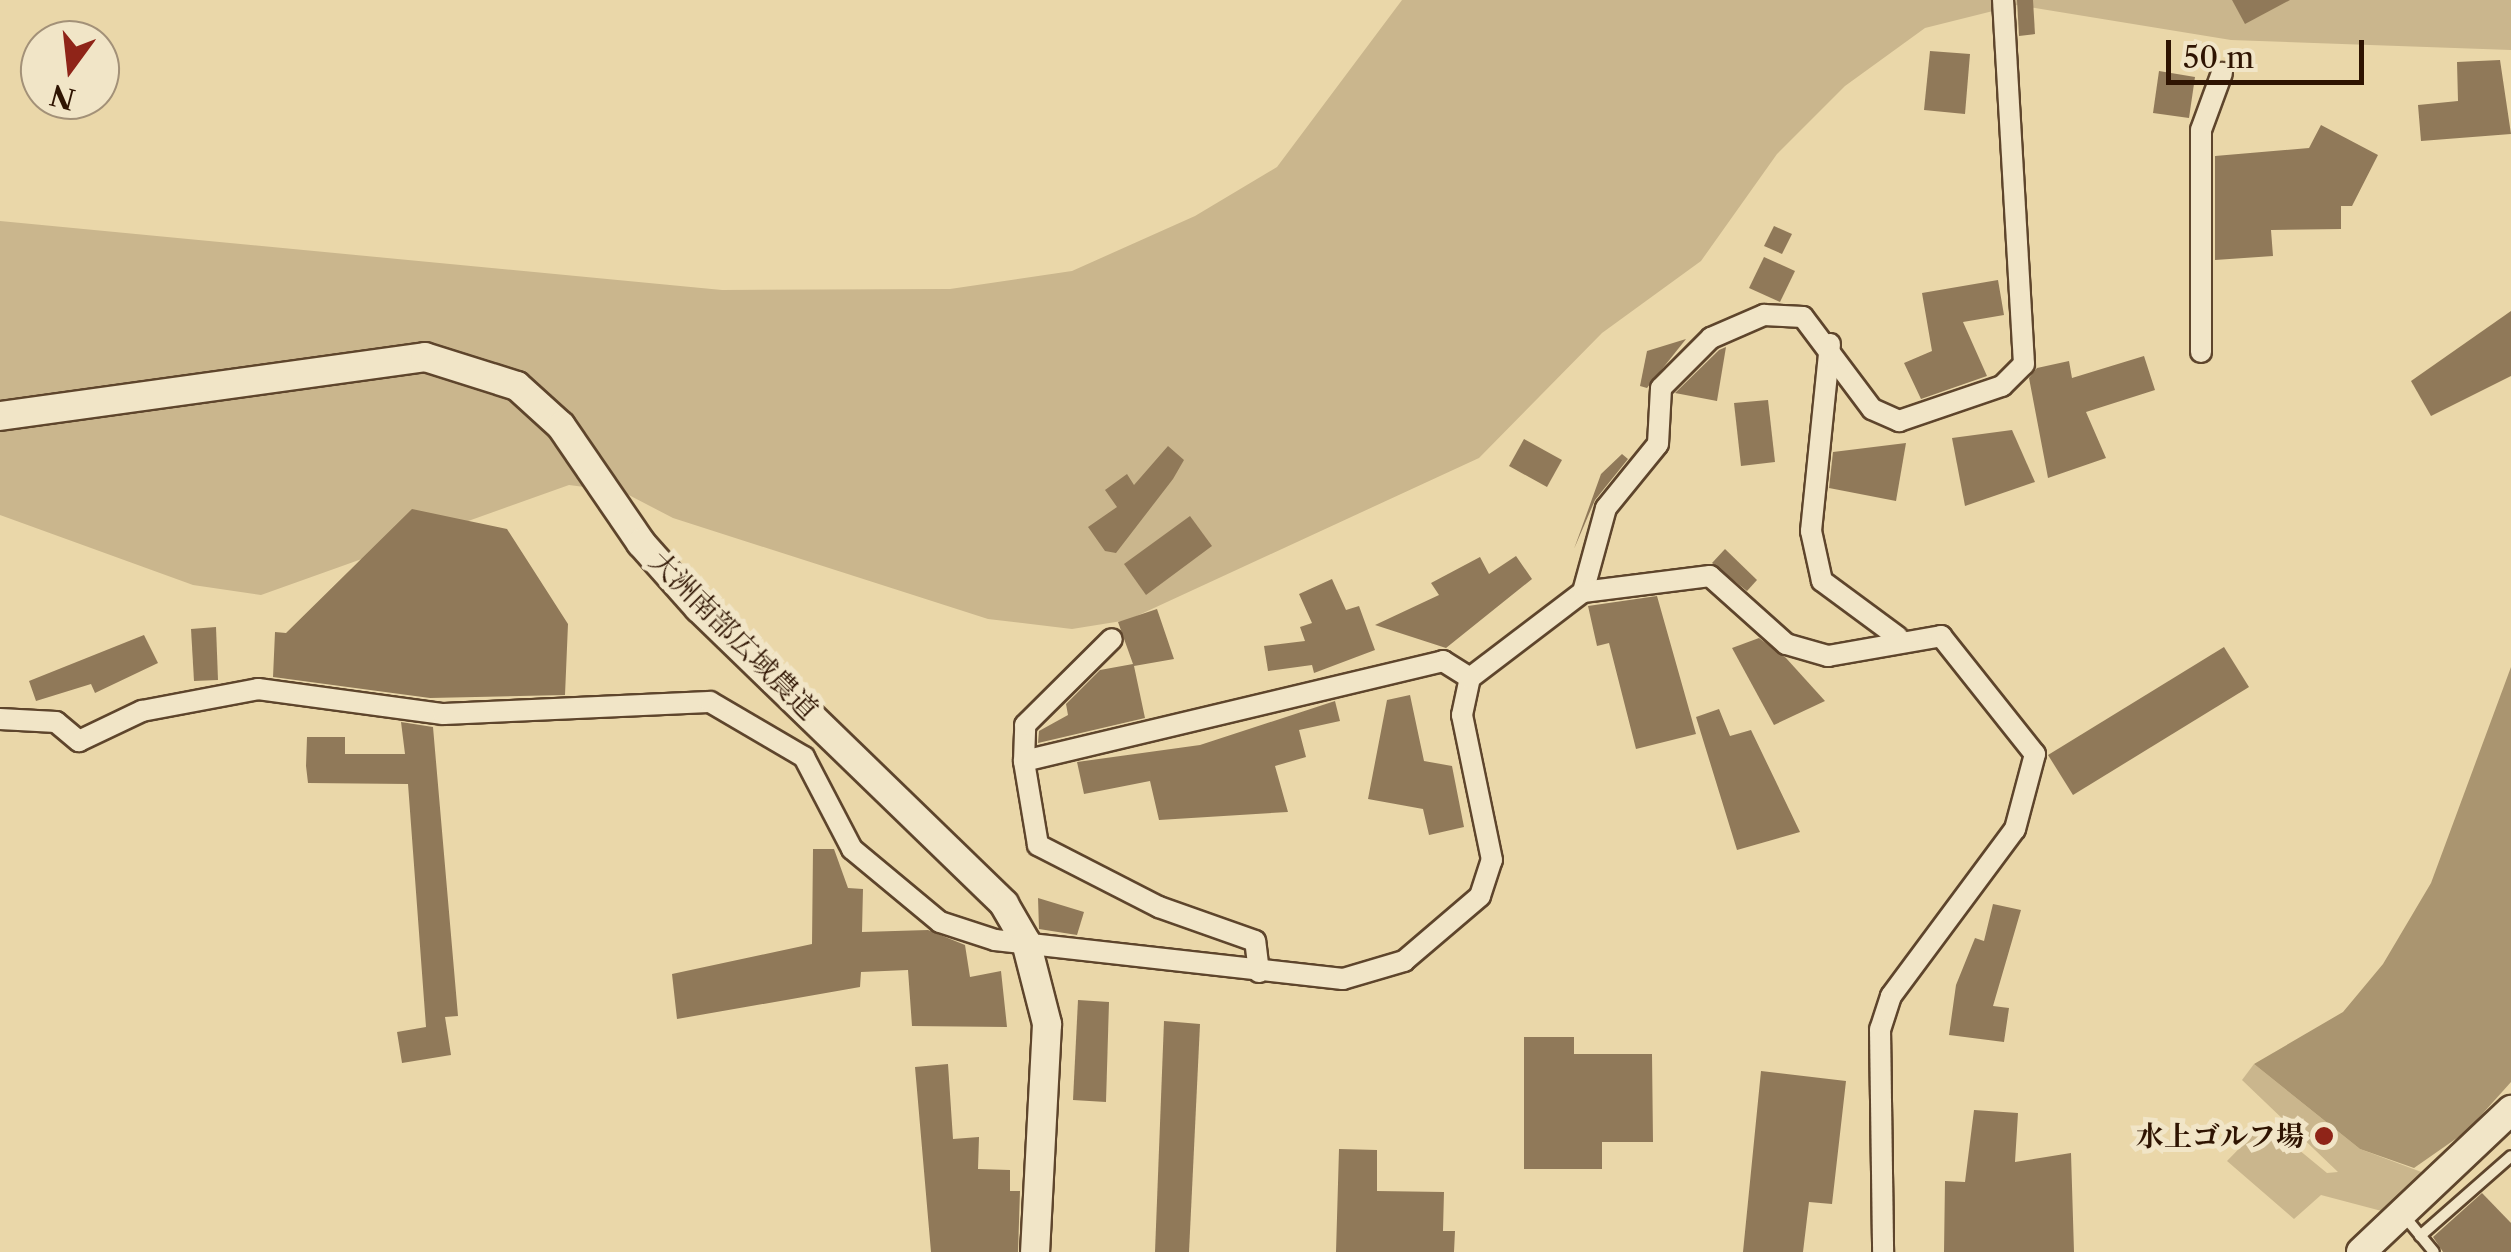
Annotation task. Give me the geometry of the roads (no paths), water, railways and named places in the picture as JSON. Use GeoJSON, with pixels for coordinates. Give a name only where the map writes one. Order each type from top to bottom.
{"type":"FeatureCollection","features":[{"type":"Feature","properties":{"kind":"street"},"geometry":{"type":"LineString","coordinates":[[1583,592],[1606,508],[1658,444],[1661,388],[1711,338],[1764,315],[1803,317],[1830,344],[1872,409],[1898,422],[2002,386],[2024,364],[2003,0]]}},
{"type":"Feature","properties":{"kind":"street"},"geometry":{"type":"LineString","coordinates":[[2202,352],[2201,130],[2222,72]]}},
{"type":"Feature","properties":{"kind":"street"},"geometry":{"type":"LineString","coordinates":[[1830,344],[1811,531],[1822,581],[1898,637]]}},
{"type":"Feature","properties":{"kind":"street","name":"大洲南部広域農道"},"geometry":{"type":"LineString","coordinates":[[0,416],[425,357],[517,386],[561,426],[700,608],[967,860],[1026,942],[1047,1024],[1034,1252]]}},
{"type":"Feature","properties":{"kind":"street"},"geometry":{"type":"LineString","coordinates":[[0,719],[56,722],[78,741],[142,711],[258,688],[444,714],[710,702],[804,757],[852,849],[906,900],[940,922],[1026,942],[1343,979],[1378,972],[1480,896],[1492,860],[1462,716],[1470,678],[1583,592],[1710,576],[1786,644],[1828,656],[1898,637],[1941,636],[2034,754],[2015,829],[1891,996],[1880,1029],[1883,1252]]}},
{"type":"Feature","properties":{"kind":"street"},"geometry":{"type":"LineString","coordinates":[[1112,639],[1024,725],[1024,761],[1038,845],[1159,907],[1255,942],[1259,972]]}},
{"type":"Feature","properties":{"kind":"street"},"geometry":{"type":"LineString","coordinates":[[1024,761],[1442,660],[1470,678]]}},
{"type":"Feature","properties":{"kind":"street"},"geometry":{"type":"LineString","coordinates":[[2361,1252],[2413,1226],[2511,1110]]}},
{"type":"Feature","properties":{"kind":"lane"},"geometry":{"type":"LineString","coordinates":[[2434,1252],[2413,1226],[2511,1156]]}},
{"type":"Feature","properties":{"kind":"place","name":"水上ゴルフ場"},"geometry":{"type":"Point","coordinates":[2324,1136]}}]}
